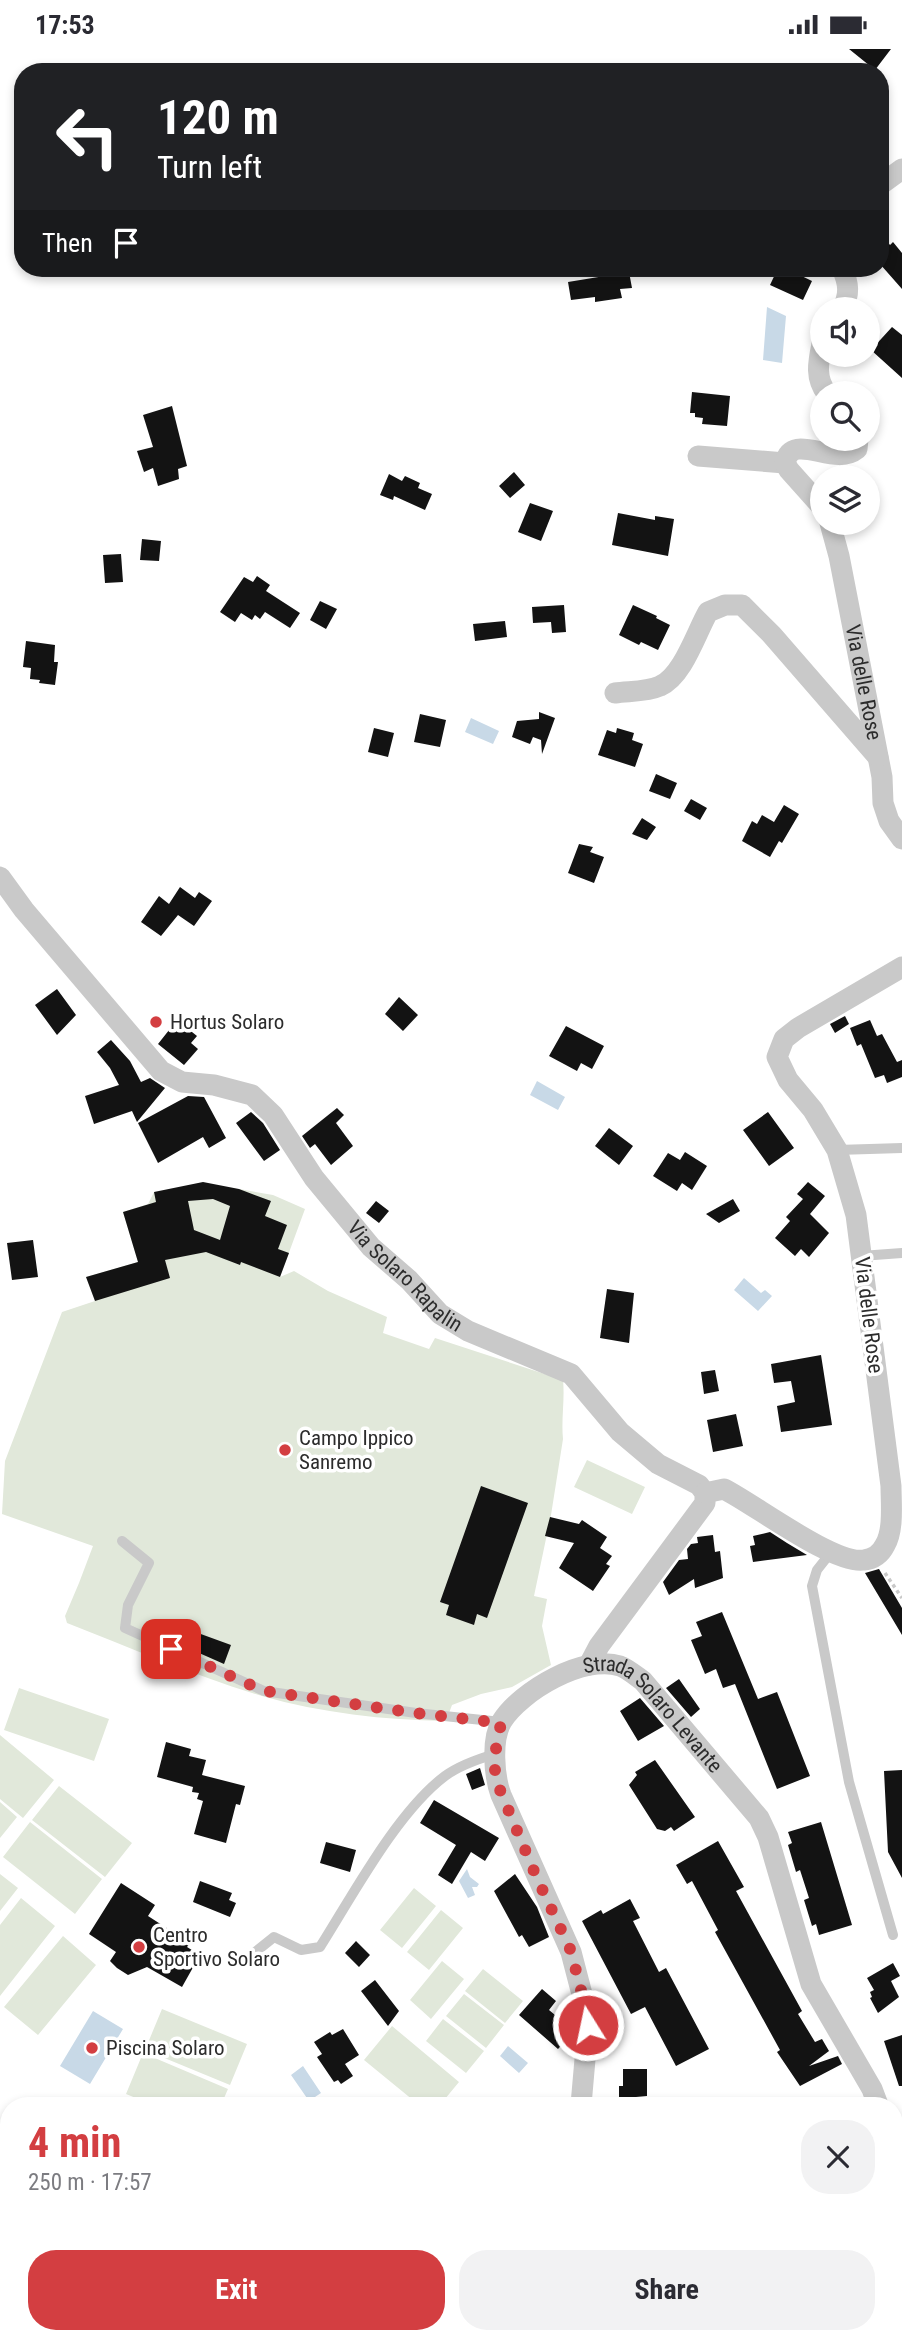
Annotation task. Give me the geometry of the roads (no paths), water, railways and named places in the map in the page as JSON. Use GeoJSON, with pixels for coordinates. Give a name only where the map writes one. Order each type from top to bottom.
{"type":"FeatureCollection","features":[{"type":"Feature","properties":{"kind":"street"},"geometry":{"type":"LineString","coordinates":[[846,277],[849,283],[848,297]]}},
{"type":"Feature","properties":{"kind":"street"},"geometry":{"type":"LineString","coordinates":[[785,463],[787,454],[793,449],[810,450]]}},
{"type":"Feature","properties":{"kind":"street"},"geometry":{"type":"LineString","coordinates":[[815,451],[836,456],[849,455],[854,451]]}},
{"type":"Feature","properties":{"kind":"street"},"geometry":{"type":"LineString","coordinates":[[698,456],[785,463],[810,493]]}},
{"type":"Feature","properties":{"kind":"street","name":"Via delle Rose"},"geometry":{"type":"LineString","coordinates":[[833,535],[878,757],[883,803],[889,821],[902,839]]}},
{"type":"Feature","properties":{"kind":"street"},"geometry":{"type":"LineString","coordinates":[[615,693],[657,687],[669,681],[677,672],[708,612],[725,604],[742,605],[772,635],[878,757]]}},
{"type":"Feature","properties":{"kind":"street","name":"Via Solaro Rapalin"},"geometry":{"type":"LineString","coordinates":[[0,877],[24,911],[161,1071],[182,1081],[214,1085],[252,1095],[273,1115],[314,1178],[371,1247],[409,1280],[440,1314],[468,1331],[571,1374],[620,1432],[658,1464],[699,1485],[705,1493]]}},
{"type":"Feature","properties":{"kind":"street","name":"Via delle Rose"},"geometry":{"type":"LineString","coordinates":[[832,1551],[863,1561],[878,1555],[887,1543],[891,1486],[856,1215],[837,1150],[813,1109],[784,1073],[777,1057],[784,1039],[798,1028],[902,967]]}},
{"type":"Feature","properties":{"kind":"street"},"geometry":{"type":"LineString","coordinates":[[589,1665],[599,1646],[698,1514],[705,1503],[705,1493],[724,1489],[815,1545],[832,1551]]}},
{"type":"Feature","properties":{"kind":"street","name":"Strada Solaro Levante"},"geometry":{"type":"LineString","coordinates":[[582,2097],[588,2025],[584,2002],[571,1951],[501,1795],[495,1778],[495,1754],[501,1723],[525,1695],[542,1683],[589,1665],[619,1666],[643,1681],[759,1818],[768,1837],[811,1984],[875,2097]]}},
{"type":"Feature","properties":{"kind":"lane"},"geometry":{"type":"LineString","coordinates":[[837,1150],[902,1147]]}},
{"type":"Feature","properties":{"kind":"lane"},"geometry":{"type":"LineString","coordinates":[[861,1256],[902,1253]]}},
{"type":"Feature","properties":{"kind":"lane"},"geometry":{"type":"LineString","coordinates":[[122,1541],[149,1563],[128,1605],[125,1628],[264,1691],[501,1723]]}},
{"type":"Feature","properties":{"kind":"lane"},"geometry":{"type":"LineString","coordinates":[[832,1551],[817,1570],[812,1586],[849,1781],[893,1935]]}},
{"type":"Feature","properties":{"kind":"lane"},"geometry":{"type":"LineString","coordinates":[[254,1953],[274,1937],[301,1950],[320,1947],[384,1846],[417,1803],[446,1775],[473,1760],[495,1754]]}},
{"type":"Feature","properties":{"kind":"water"},"geometry":{"type":"Polygon","coordinates":[[[767,307],[786,316],[782,363],[763,360],[767,307]]]}},
{"type":"Feature","properties":{"kind":"water"},"geometry":{"type":"Polygon","coordinates":[[[471,718],[499,731],[493,744],[465,732],[471,718]]]}},
{"type":"Feature","properties":{"kind":"water"},"geometry":{"type":"Polygon","coordinates":[[[537,1081],[565,1097],[558,1110],[530,1095],[537,1081]]]}},
{"type":"Feature","properties":{"kind":"water"},"geometry":{"type":"Polygon","coordinates":[[[744,1278],[761,1293],[765,1290],[772,1296],[758,1311],[734,1290],[744,1278]]]}},
{"type":"Feature","properties":{"kind":"water"},"geometry":{"type":"Polygon","coordinates":[[[467,1869],[470,1877],[479,1884],[472,1887],[475,1895],[468,1898],[459,1881],[467,1869]]]}},
{"type":"Feature","properties":{"kind":"water","name":"Piscina Solaro"},"geometry":{"type":"Polygon","coordinates":[[[93,2011],[123,2029],[90,2084],[60,2066],[93,2011]]]}},
{"type":"Feature","properties":{"kind":"water"},"geometry":{"type":"Polygon","coordinates":[[[508,2046],[528,2063],[519,2073],[500,2056],[508,2046]]]}},
{"type":"Feature","properties":{"kind":"water"},"geometry":{"type":"Polygon","coordinates":[[[303,2066],[321,2093],[315,2097],[306,2097],[291,2075],[303,2066]]]}},
{"type":"Feature","properties":{"kind":"place","name":"Hortus Solaro"},"geometry":{"type":"Point","coordinates":[156,1022]}},
{"type":"Feature","properties":{"kind":"place","name":"Campo Ippico Sanremo"},"geometry":{"type":"Point","coordinates":[285,1450]}},
{"type":"Feature","properties":{"kind":"place","name":"Centro Sportivo Solaro"},"geometry":{"type":"Point","coordinates":[139,1947]}},
{"type":"Feature","properties":{"kind":"place","name":"Piscina Solaro"},"geometry":{"type":"Point","coordinates":[92,2048]}}]}
